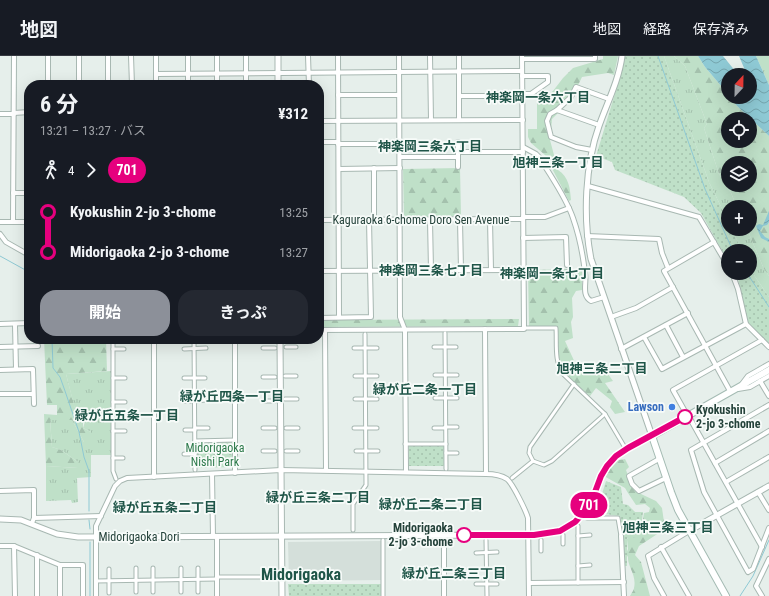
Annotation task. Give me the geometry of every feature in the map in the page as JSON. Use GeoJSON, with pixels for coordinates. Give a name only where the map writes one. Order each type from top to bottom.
{"type":"FeatureCollection","features":[{"type":"Feature","properties":{"kind":"main road"},"geometry":{"type":"LineString","coordinates":[[726,596],[678,510],[652,436],[769,370]]}},
{"type":"Feature","properties":{"kind":"street"},"geometry":{"type":"LineString","coordinates":[[13,222],[14,56]]}},
{"type":"Feature","properties":{"kind":"street"},"geometry":{"type":"LineString","coordinates":[[48,56],[48,80]]}},
{"type":"Feature","properties":{"kind":"street"},"geometry":{"type":"LineString","coordinates":[[79,56],[79,80]]}},
{"type":"Feature","properties":{"kind":"street"},"geometry":{"type":"LineString","coordinates":[[108,56],[108,80]]}},
{"type":"Feature","properties":{"kind":"street"},"geometry":{"type":"LineString","coordinates":[[131,56],[132,80]]}},
{"type":"Feature","properties":{"kind":"street"},"geometry":{"type":"LineString","coordinates":[[156,56],[156,80]]}},
{"type":"Feature","properties":{"kind":"street"},"geometry":{"type":"LineString","coordinates":[[188,56],[188,80]]}},
{"type":"Feature","properties":{"kind":"street"},"geometry":{"type":"LineString","coordinates":[[217,56],[217,80]]}},
{"type":"Feature","properties":{"kind":"street"},"geometry":{"type":"LineString","coordinates":[[246,56],[246,80]]}},
{"type":"Feature","properties":{"kind":"street"},"geometry":{"type":"LineString","coordinates":[[278,56],[278,80]]}},
{"type":"Feature","properties":{"kind":"street"},"geometry":{"type":"LineString","coordinates":[[308,56],[308,80]]}},
{"type":"Feature","properties":{"kind":"street"},"geometry":{"type":"LineString","coordinates":[[338,56],[339,317]]}},
{"type":"Feature","properties":{"kind":"street"},"geometry":{"type":"LineString","coordinates":[[399,56],[400,317],[404,330],[406,472]]}},
{"type":"Feature","properties":{"kind":"street"},"geometry":{"type":"LineString","coordinates":[[430,56],[430,120]]}},
{"type":"Feature","properties":{"kind":"street"},"geometry":{"type":"LineString","coordinates":[[459,56],[459,120]]}},
{"type":"Feature","properties":{"kind":"street"},"geometry":{"type":"LineString","coordinates":[[524,328],[522,58],[595,58],[595,56]]}},
{"type":"Feature","properties":{"kind":"street"},"geometry":{"type":"LineString","coordinates":[[622,56],[619,70],[599,125],[592,150],[588,186],[587,236],[591,259],[652,436]]}},
{"type":"Feature","properties":{"kind":"street"},"geometry":{"type":"LineString","coordinates":[[156,74],[522,71]]}},
{"type":"Feature","properties":{"kind":"street"},"geometry":{"type":"LineString","coordinates":[[459,96],[532,94],[548,82],[548,76],[522,76]]}},
{"type":"Feature","properties":{"kind":"street"},"geometry":{"type":"LineString","coordinates":[[592,150],[576,147],[551,137],[547,121],[550,114],[557,110],[570,97],[576,87],[609,99]]}},
{"type":"Feature","properties":{"kind":"street"},"geometry":{"type":"LineString","coordinates":[[338,95],[399,95]]}},
{"type":"Feature","properties":{"kind":"street"},"geometry":{"type":"LineString","coordinates":[[557,110],[599,125]]}},
{"type":"Feature","properties":{"kind":"street"},"geometry":{"type":"LineString","coordinates":[[0,114],[24,112]]}},
{"type":"Feature","properties":{"kind":"street"},"geometry":{"type":"LineString","coordinates":[[324,121],[522,120]]}},
{"type":"Feature","properties":{"kind":"street"},"geometry":{"type":"LineString","coordinates":[[324,142],[399,144]]}},
{"type":"Feature","properties":{"kind":"street"},"geometry":{"type":"LineString","coordinates":[[458,142],[458,167]]}},
{"type":"Feature","properties":{"kind":"street"},"geometry":{"type":"LineString","coordinates":[[523,146],[540,158],[569,208],[576,230],[586,275],[586,297],[591,301],[604,297]]}},
{"type":"Feature","properties":{"kind":"street"},"geometry":{"type":"LineString","coordinates":[[400,157],[523,152]]}},
{"type":"Feature","properties":{"kind":"street"},"geometry":{"type":"LineString","coordinates":[[324,318],[370,317],[371,220],[374,168]]}},
{"type":"Feature","properties":{"kind":"street"},"geometry":{"type":"LineString","coordinates":[[339,169],[400,168]]}},
{"type":"Feature","properties":{"kind":"street"},"geometry":{"type":"LineString","coordinates":[[588,186],[699,217],[721,254]]}},
{"type":"Feature","properties":{"kind":"street"},"geometry":{"type":"LineString","coordinates":[[13,193],[24,193]]}},
{"type":"Feature","properties":{"kind":"street","name":"Kaguraoka 6-chome Doro Sen Avenue"},"geometry":{"type":"LineString","coordinates":[[324,220],[460,220],[545,217],[569,208]]}},
{"type":"Feature","properties":{"kind":"street"},"geometry":{"type":"LineString","coordinates":[[490,219],[491,270]]}},
{"type":"Feature","properties":{"kind":"street"},"geometry":{"type":"LineString","coordinates":[[430,220],[431,270]]}},
{"type":"Feature","properties":{"kind":"street"},"geometry":{"type":"LineString","coordinates":[[460,220],[461,270]]}},
{"type":"Feature","properties":{"kind":"street"},"geometry":{"type":"LineString","coordinates":[[0,222],[24,222]]}},
{"type":"Feature","properties":{"kind":"street"},"geometry":{"type":"LineString","coordinates":[[0,234],[6,242],[24,252]]}},
{"type":"Feature","properties":{"kind":"street"},"geometry":{"type":"LineString","coordinates":[[587,236],[660,239],[662,253],[668,268]]}},
{"type":"Feature","properties":{"kind":"street"},"geometry":{"type":"LineString","coordinates":[[523,238],[566,237],[567,265]]}},
{"type":"Feature","properties":{"kind":"street"},"geometry":{"type":"LineString","coordinates":[[714,242],[664,271],[730,391],[750,387],[769,376]]}},
{"type":"Feature","properties":{"kind":"street"},"geometry":{"type":"LineString","coordinates":[[324,271],[524,270]]}},
{"type":"Feature","properties":{"kind":"street"},"geometry":{"type":"LineString","coordinates":[[735,280],[746,324],[769,347]]}},
{"type":"Feature","properties":{"kind":"street"},"geometry":{"type":"LineString","coordinates":[[611,317],[636,308],[673,287]]}},
{"type":"Feature","properties":{"kind":"street"},"geometry":{"type":"LineString","coordinates":[[621,349],[688,314]]}},
{"type":"Feature","properties":{"kind":"street"},"geometry":{"type":"LineString","coordinates":[[0,324],[24,324]]}},
{"type":"Feature","properties":{"kind":"street"},"geometry":{"type":"LineString","coordinates":[[15,324],[16,369]]}},
{"type":"Feature","properties":{"kind":"street"},"geometry":{"type":"LineString","coordinates":[[644,336],[662,369],[746,324]]}},
{"type":"Feature","properties":{"kind":"street"},"geometry":{"type":"LineString","coordinates":[[666,325],[683,358]]}},
{"type":"Feature","properties":{"kind":"street"},"geometry":{"type":"LineString","coordinates":[[326,470],[325,330],[556,328],[557,362],[563,374],[605,414],[624,446]]}},
{"type":"Feature","properties":{"kind":"street"},"geometry":{"type":"LineString","coordinates":[[485,329],[486,474]]}},
{"type":"Feature","properties":{"kind":"street"},"geometry":{"type":"LineString","coordinates":[[353,530],[353,504],[366,485],[365,334]]}},
{"type":"Feature","properties":{"kind":"street"},"geometry":{"type":"LineString","coordinates":[[445,334],[446,469]]}},
{"type":"Feature","properties":{"kind":"street"},"geometry":{"type":"LineString","coordinates":[[762,340],[673,390],[704,442],[762,547]]}},
{"type":"Feature","properties":{"kind":"street"},"geometry":{"type":"LineString","coordinates":[[113,344],[113,471],[116,479]]}},
{"type":"Feature","properties":{"kind":"street"},"geometry":{"type":"LineString","coordinates":[[154,344],[154,477]]}},
{"type":"Feature","properties":{"kind":"street"},"geometry":{"type":"LineString","coordinates":[[194,344],[195,470]]}},
{"type":"Feature","properties":{"kind":"street"},"geometry":{"type":"LineString","coordinates":[[235,344],[235,472]]}},
{"type":"Feature","properties":{"kind":"street"},"geometry":{"type":"LineString","coordinates":[[280,344],[282,596]]}},
{"type":"Feature","properties":{"kind":"street"},"geometry":{"type":"LineString","coordinates":[[0,347],[38,346]]}},
{"type":"Feature","properties":{"kind":"street"},"geometry":{"type":"LineString","coordinates":[[286,348],[296,347]]}},
{"type":"Feature","properties":{"kind":"street"},"geometry":{"type":"LineString","coordinates":[[434,347],[456,347]]}},
{"type":"Feature","properties":{"kind":"street"},"geometry":{"type":"LineString","coordinates":[[184,349],[206,348]]}},
{"type":"Feature","properties":{"kind":"street"},"geometry":{"type":"LineString","coordinates":[[263,348],[275,348]]}},
{"type":"Feature","properties":{"kind":"street"},"geometry":{"type":"LineString","coordinates":[[354,348],[377,348]]}},
{"type":"Feature","properties":{"kind":"street"},"geometry":{"type":"LineString","coordinates":[[113,349],[124,349]]}},
{"type":"Feature","properties":{"kind":"street"},"geometry":{"type":"LineString","coordinates":[[740,386],[748,376],[769,364]]}},
{"type":"Feature","properties":{"kind":"street"},"geometry":{"type":"LineString","coordinates":[[0,370],[33,369],[34,404]]}},
{"type":"Feature","properties":{"kind":"street"},"geometry":{"type":"LineString","coordinates":[[435,375],[457,375]]}},
{"type":"Feature","properties":{"kind":"street"},"geometry":{"type":"LineString","coordinates":[[285,376],[296,376]]}},
{"type":"Feature","properties":{"kind":"street"},"geometry":{"type":"LineString","coordinates":[[355,376],[377,376]]}},
{"type":"Feature","properties":{"kind":"street"},"geometry":{"type":"LineString","coordinates":[[264,377],[275,377]]}},
{"type":"Feature","properties":{"kind":"street"},"geometry":{"type":"LineString","coordinates":[[113,378],[125,378]]}},
{"type":"Feature","properties":{"kind":"street"},"geometry":{"type":"LineString","coordinates":[[184,378],[205,378]]}},
{"type":"Feature","properties":{"kind":"street"},"geometry":{"type":"LineString","coordinates":[[760,381],[769,396]]}},
{"type":"Feature","properties":{"kind":"street"},"geometry":{"type":"LineString","coordinates":[[574,384],[530,447],[529,453],[533,461],[544,464],[552,461],[605,414]]}},
{"type":"Feature","properties":{"kind":"street"},"geometry":{"type":"LineString","coordinates":[[0,394],[33,394]]}},
{"type":"Feature","properties":{"kind":"street"},"geometry":{"type":"LineString","coordinates":[[435,398],[457,398]]}},
{"type":"Feature","properties":{"kind":"street"},"geometry":{"type":"LineString","coordinates":[[285,399],[297,399]]}},
{"type":"Feature","properties":{"kind":"street"},"geometry":{"type":"LineString","coordinates":[[355,399],[377,399]]}},
{"type":"Feature","properties":{"kind":"street"},"geometry":{"type":"LineString","coordinates":[[183,401],[206,400]]}},
{"type":"Feature","properties":{"kind":"street"},"geometry":{"type":"LineString","coordinates":[[264,401],[275,400]]}},
{"type":"Feature","properties":{"kind":"street"},"geometry":{"type":"LineString","coordinates":[[113,402],[125,402]]}},
{"type":"Feature","properties":{"kind":"street"},"geometry":{"type":"LineString","coordinates":[[769,405],[691,450],[704,492],[748,572],[753,569],[769,528]]}},
{"type":"Feature","properties":{"kind":"street"},"geometry":{"type":"LineString","coordinates":[[434,428],[457,427]]}},
{"type":"Feature","properties":{"kind":"street"},"geometry":{"type":"LineString","coordinates":[[185,430],[208,428]]}},
{"type":"Feature","properties":{"kind":"street"},"geometry":{"type":"LineString","coordinates":[[264,428],[275,428]]}},
{"type":"Feature","properties":{"kind":"street"},"geometry":{"type":"LineString","coordinates":[[286,428],[298,428]]}},
{"type":"Feature","properties":{"kind":"street"},"geometry":{"type":"LineString","coordinates":[[354,428],[377,428]]}},
{"type":"Feature","properties":{"kind":"street"},"geometry":{"type":"LineString","coordinates":[[113,431],[125,431]]}},
{"type":"Feature","properties":{"kind":"street"},"geometry":{"type":"LineString","coordinates":[[715,463],[769,431]]}},
{"type":"Feature","properties":{"kind":"street","name":"Midorigaoka Dori"},"geometry":{"type":"LineString","coordinates":[[0,519],[33,520],[57,534],[67,537],[528,535],[560,531],[575,522],[586,510],[592,500],[601,476],[616,456],[652,436]]}},
{"type":"Feature","properties":{"kind":"street"},"geometry":{"type":"LineString","coordinates":[[195,441],[235,440]]}},
{"type":"Feature","properties":{"kind":"street"},"geometry":{"type":"LineString","coordinates":[[405,444],[446,444]]}},
{"type":"Feature","properties":{"kind":"street"},"geometry":{"type":"LineString","coordinates":[[263,451],[276,451]]}},
{"type":"Feature","properties":{"kind":"street"},"geometry":{"type":"LineString","coordinates":[[286,451],[298,451]]}},
{"type":"Feature","properties":{"kind":"street"},"geometry":{"type":"LineString","coordinates":[[356,451],[378,451]]}},
{"type":"Feature","properties":{"kind":"street"},"geometry":{"type":"LineString","coordinates":[[446,453],[457,453]]}},
{"type":"Feature","properties":{"kind":"street"},"geometry":{"type":"LineString","coordinates":[[184,454],[195,454]]}},
{"type":"Feature","properties":{"kind":"street"},"geometry":{"type":"LineString","coordinates":[[726,482],[769,457]]}},
{"type":"Feature","properties":{"kind":"street"},"geometry":{"type":"LineString","coordinates":[[113,458],[123,458]]}},
{"type":"Feature","properties":{"kind":"street"},"geometry":{"type":"LineString","coordinates":[[659,459],[629,476],[632,484],[639,491],[666,478]]}},
{"type":"Feature","properties":{"kind":"street"},"geometry":{"type":"LineString","coordinates":[[512,478],[533,461]]}},
{"type":"Feature","properties":{"kind":"street"},"geometry":{"type":"LineString","coordinates":[[96,596],[96,526],[115,486],[120,481],[127,478],[235,472],[326,470],[486,474],[496,475],[508,480],[526,510],[528,518],[529,596]]}},
{"type":"Feature","properties":{"kind":"street"},"geometry":{"type":"LineString","coordinates":[[212,474],[217,596]]}},
{"type":"Feature","properties":{"kind":"street"},"geometry":{"type":"LineString","coordinates":[[664,596],[654,578],[648,556],[661,547],[769,486]]}},
{"type":"Feature","properties":{"kind":"street"},"geometry":{"type":"LineString","coordinates":[[0,491],[34,490],[33,520],[101,516]]}},
{"type":"Feature","properties":{"kind":"street"},"geometry":{"type":"LineString","coordinates":[[758,492],[769,510]]}},
{"type":"Feature","properties":{"kind":"street"},"geometry":{"type":"LineString","coordinates":[[587,518],[618,518],[621,536],[624,596]]}},
{"type":"Feature","properties":{"kind":"street"},"geometry":{"type":"LineString","coordinates":[[578,526],[578,582]]}},
{"type":"Feature","properties":{"kind":"street"},"geometry":{"type":"LineString","coordinates":[[444,535],[444,596]]}},
{"type":"Feature","properties":{"kind":"street"},"geometry":{"type":"LineString","coordinates":[[563,535],[563,544]]}},
{"type":"Feature","properties":{"kind":"street"},"geometry":{"type":"LineString","coordinates":[[578,536],[590,536]]}},
{"type":"Feature","properties":{"kind":"street"},"geometry":{"type":"LineString","coordinates":[[383,540],[383,596]]}},
{"type":"Feature","properties":{"kind":"street"},"geometry":{"type":"LineString","coordinates":[[486,540],[487,596]]}},
{"type":"Feature","properties":{"kind":"street"},"geometry":{"type":"LineString","coordinates":[[541,540],[541,551]]}},
{"type":"Feature","properties":{"kind":"street"},"geometry":{"type":"LineString","coordinates":[[0,546],[14,546],[60,565],[83,565],[83,596]]}},
{"type":"Feature","properties":{"kind":"street"},"geometry":{"type":"LineString","coordinates":[[14,546],[16,596]]}},
{"type":"Feature","properties":{"kind":"street"},"geometry":{"type":"LineString","coordinates":[[661,547],[689,596]]}},
{"type":"Feature","properties":{"kind":"street"},"geometry":{"type":"LineString","coordinates":[[476,553],[498,552]]}},
{"type":"Feature","properties":{"kind":"street"},"geometry":{"type":"LineString","coordinates":[[37,556],[37,596]]}},
{"type":"Feature","properties":{"kind":"street"},"geometry":{"type":"LineString","coordinates":[[762,596],[756,586],[767,568],[769,559]]}},
{"type":"Feature","properties":{"kind":"street"},"geometry":{"type":"LineString","coordinates":[[60,565],[60,596]]}},
{"type":"Feature","properties":{"kind":"street"},"geometry":{"type":"LineString","coordinates":[[578,566],[590,565]]}},
{"type":"Feature","properties":{"kind":"street"},"geometry":{"type":"LineString","coordinates":[[136,568],[136,592]]}},
{"type":"Feature","properties":{"kind":"street"},"geometry":{"type":"LineString","coordinates":[[153,568],[153,592]]}},
{"type":"Feature","properties":{"kind":"street"},"geometry":{"type":"LineString","coordinates":[[180,568],[181,592]]}},
{"type":"Feature","properties":{"kind":"street"},"geometry":{"type":"LineString","coordinates":[[198,568],[198,592]]}},
{"type":"Feature","properties":{"kind":"street"},"geometry":{"type":"LineString","coordinates":[[108,593],[109,569]]}},
{"type":"Feature","properties":{"kind":"street"},"geometry":{"type":"LineString","coordinates":[[96,581],[153,581],[276,577]]}},
{"type":"Feature","properties":{"kind":"street"},"geometry":{"type":"LineString","coordinates":[[529,583],[624,582]]}},
{"type":"Feature","properties":{"kind":"street"},"geometry":{"type":"LineString","coordinates":[[476,584],[497,584]]}},
{"type":"Feature","properties":{"kind":"shaded area"},"geometry":{"type":"Polygon","coordinates":[[[381,541],[381,580],[289,581],[288,542],[381,541]]]}},
{"type":"Feature","properties":{"kind":"green space"},"geometry":{"type":"Polygon","coordinates":[[[603,56],[618,56],[614,75],[608,73],[582,77],[571,100],[552,119],[550,140],[558,170],[567,179],[571,200],[569,201],[545,155],[531,143],[528,137],[528,129],[537,129],[537,102],[553,91],[573,68],[603,59],[603,56]]]}},
{"type":"Feature","properties":{"kind":"green space"},"geometry":{"type":"Polygon","coordinates":[[[624,56],[664,56],[709,182],[721,207],[721,236],[735,236],[739,244],[721,244],[721,249],[701,213],[684,197],[615,170],[612,162],[596,156],[620,77],[624,56]]]}},
{"type":"Feature","properties":{"kind":"green space"},"geometry":{"type":"Polygon","coordinates":[[[664,56],[674,56],[685,66],[707,124],[704,128],[721,177],[721,192],[730,192],[734,200],[721,200],[721,207],[709,182],[664,56]]]}},
{"type":"Feature","properties":{"kind":"green space"},"geometry":{"type":"Polygon","coordinates":[[[674,56],[698,56],[721,86],[721,104],[735,104],[743,112],[721,112],[721,148],[757,148],[757,125],[769,136],[769,276],[764,269],[757,253],[757,244],[753,244],[750,236],[757,236],[757,200],[734,200],[730,192],[757,192],[757,156],[721,156],[721,177],[704,128],[707,124],[685,66],[674,56]]]}},
{"type":"Feature","properties":{"kind":"green space"},"geometry":{"type":"Polygon","coordinates":[[[756,56],[769,56],[769,85],[756,56]]]}},
{"type":"Feature","properties":{"kind":"green space"},"geometry":{"type":"Polygon","coordinates":[[[460,168],[461,216],[404,217],[403,169],[460,168]]]}},
{"type":"Feature","properties":{"kind":"green space"},"geometry":{"type":"Polygon","coordinates":[[[735,236],[750,236],[753,244],[739,244],[735,236]]]}},
{"type":"Feature","properties":{"kind":"green space"},"geometry":{"type":"Polygon","coordinates":[[[757,253],[764,269],[769,276],[769,297],[757,279],[757,253]]]}},
{"type":"Feature","properties":{"kind":"green space"},"geometry":{"type":"Polygon","coordinates":[[[582,269],[582,290],[576,291],[572,298],[573,317],[571,322],[573,338],[565,341],[577,367],[583,373],[589,371],[593,374],[605,370],[613,381],[605,383],[625,412],[615,414],[610,407],[612,401],[596,388],[590,396],[573,382],[565,373],[560,364],[558,355],[558,326],[529,326],[528,270],[582,269]]]}},
{"type":"Feature","properties":{"kind":"green space"},"geometry":{"type":"Polygon","coordinates":[[[757,279],[769,297],[769,344],[747,322],[738,280],[757,279]]]}},
{"type":"Feature","properties":{"kind":"green space"},"geometry":{"type":"Polygon","coordinates":[[[519,319],[518,326],[324,327],[324,320],[519,319]]]}},
{"type":"Feature","properties":{"kind":"green space"},"geometry":{"type":"Polygon","coordinates":[[[44,344],[106,344],[107,371],[66,374],[76,412],[89,408],[91,421],[83,423],[83,428],[91,432],[89,442],[84,442],[72,420],[50,420],[52,447],[61,450],[78,462],[78,468],[46,466],[44,414],[57,415],[57,405],[47,405],[44,344]]]}},
{"type":"Feature","properties":{"kind":"green space"},"geometry":{"type":"Polygon","coordinates":[[[111,371],[111,455],[91,455],[91,477],[77,478],[78,502],[72,503],[71,500],[46,501],[46,466],[78,468],[78,462],[61,450],[52,447],[50,419],[72,420],[84,442],[91,432],[83,428],[89,409],[76,413],[66,374],[111,371]]]}},
{"type":"Feature","properties":{"kind":"green space","name":"Midorigaoka Nishi Park"},"geometry":{"type":"Polygon","coordinates":[[[232,442],[233,467],[197,468],[196,443],[232,442]]]}},
{"type":"Feature","properties":{"kind":"green space"},"geometry":{"type":"Polygon","coordinates":[[[409,446],[444,446],[444,466],[409,466],[409,446]]]}},
{"type":"Feature","properties":{"kind":"green space"},"geometry":{"type":"Polygon","coordinates":[[[625,459],[629,467],[626,470],[631,484],[641,494],[656,501],[662,508],[665,529],[639,546],[635,555],[641,562],[650,596],[630,596],[634,589],[635,583],[626,554],[628,549],[627,539],[631,533],[638,534],[641,528],[648,529],[652,527],[653,522],[645,523],[643,519],[644,513],[649,512],[650,508],[645,504],[636,505],[625,488],[604,476],[612,464],[625,459]]]}},
{"type":"Feature","properties":{"kind":"green space"},"geometry":{"type":"Polygon","coordinates":[[[606,481],[621,487],[623,504],[628,505],[635,512],[643,512],[641,528],[636,537],[627,538],[627,566],[625,566],[620,516],[596,513],[606,481]]]}},
{"type":"Feature","properties":{"kind":"green space"},"geometry":{"type":"Polygon","coordinates":[[[288,584],[381,584],[381,596],[289,596],[288,584]]]}},
{"type":"Feature","properties":{"kind":"water"},"geometry":{"type":"Polygon","coordinates":[[[698,56],[723,56],[733,68],[721,68],[721,86],[698,56]]]}},
{"type":"Feature","properties":{"kind":"water"},"geometry":{"type":"Polygon","coordinates":[[[739,56],[756,56],[769,85],[769,136],[757,125],[757,112],[743,112],[735,104],[757,104],[757,68],[744,68],[739,56]]]}},
{"type":"Feature","properties":{"kind":"water"},"geometry":{"type":"Polygon","coordinates":[[[769,211],[769,222],[767,225],[763,226],[760,231],[769,239],[769,242],[761,238],[757,228],[757,225],[759,224],[763,225],[769,211]]]}},
{"type":"Feature","properties":{"kind":"waterway"},"geometry":{"type":"LineString","coordinates":[[658,56],[705,189],[730,244]]}},
{"type":"Feature","properties":{"kind":"waterway"},"geometry":{"type":"LineString","coordinates":[[0,256],[24,269]]}},
{"type":"Feature","properties":{"kind":"waterway"},"geometry":{"type":"LineString","coordinates":[[752,280],[769,307]]}},
{"type":"Feature","properties":{"kind":"waterway"},"geometry":{"type":"LineString","coordinates":[[52,344],[53,368],[60,377],[65,391],[79,432],[84,457],[89,471],[89,511]]}},
{"type":"Feature","properties":{"kind":"waterway"},"geometry":{"type":"LineString","coordinates":[[89,520],[90,529]]}},
{"type":"Feature","properties":{"kind":"waterway"},"geometry":{"type":"LineString","coordinates":[[740,596],[753,576],[769,540]]}},
{"type":"Feature","properties":{"kind":"waterway"},"geometry":{"type":"LineString","coordinates":[[90,542],[90,596]]}},
{"type":"Feature","properties":{"kind":"bus line","name":"701"},"geometry":{"type":"LineString","coordinates":[[464,535],[534,535],[560,531],[575,522],[586,510],[592,500],[601,476],[616,456],[685,417]]}},
{"type":"Feature","properties":{"kind":"place","name":"Lawson"},"geometry":{"type":"Point","coordinates":[672,407]}},
{"type":"Feature","properties":{"kind":"place","name":"Kyokushin 2-jo 3-chome"},"geometry":{"type":"Point","coordinates":[685,417]}},
{"type":"Feature","properties":{"kind":"place","name":"Midorigaoka 2-jo 3-chome"},"geometry":{"type":"Point","coordinates":[464,535]}},
{"type":"Feature","properties":{"kind":"district","name":"神楽岡一条六丁目"},"geometry":{"type":"Point","coordinates":[538,97]}},
{"type":"Feature","properties":{"kind":"district","name":"神楽岡三条六丁目"},"geometry":{"type":"Point","coordinates":[430,146]}},
{"type":"Feature","properties":{"kind":"district","name":"旭神三条一丁目"},"geometry":{"type":"Point","coordinates":[558,162]}},
{"type":"Feature","properties":{"kind":"district","name":"神楽岡三条七丁目"},"geometry":{"type":"Point","coordinates":[431,270]}},
{"type":"Feature","properties":{"kind":"district","name":"神楽岡一条七丁目"},"geometry":{"type":"Point","coordinates":[552,273]}},
{"type":"Feature","properties":{"kind":"district","name":"旭神三条二丁目"},"geometry":{"type":"Point","coordinates":[602,368]}},
{"type":"Feature","properties":{"kind":"district","name":"緑が丘二条一丁目"},"geometry":{"type":"Point","coordinates":[425,389]}},
{"type":"Feature","properties":{"kind":"district","name":"緑が丘四条一丁目"},"geometry":{"type":"Point","coordinates":[232,396]}},
{"type":"Feature","properties":{"kind":"district","name":"緑が丘五条一丁目"},"geometry":{"type":"Point","coordinates":[127,415]}},
{"type":"Feature","properties":{"kind":"district","name":"緑が丘三条二丁目"},"geometry":{"type":"Point","coordinates":[318,497]}},
{"type":"Feature","properties":{"kind":"district","name":"緑が丘二条二丁目"},"geometry":{"type":"Point","coordinates":[431,504]}},
{"type":"Feature","properties":{"kind":"district","name":"緑が丘五条二丁目"},"geometry":{"type":"Point","coordinates":[165,507]}},
{"type":"Feature","properties":{"kind":"district","name":"旭神三条三丁目"},"geometry":{"type":"Point","coordinates":[668,527]}},
{"type":"Feature","properties":{"kind":"district","name":"緑が丘二条三丁目"},"geometry":{"type":"Point","coordinates":[454,573]}},
{"type":"Feature","properties":{"kind":"district","name":"Midorigaoka"},"geometry":{"type":"Point","coordinates":[301,574]}}]}
